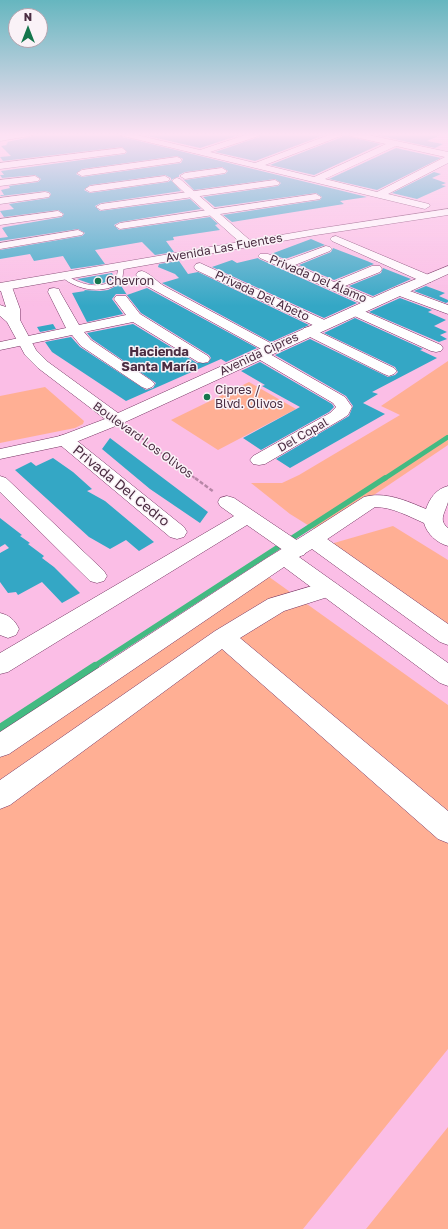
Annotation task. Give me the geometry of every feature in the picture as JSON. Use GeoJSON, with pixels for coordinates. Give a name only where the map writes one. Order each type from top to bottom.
{"type":"FeatureCollection","features":[{"type":"Feature","properties":{"kind":"street"},"geometry":{"type":"LineString","coordinates":[[189,191],[248,244]]}},
{"type":"Feature","properties":{"kind":"street"},"geometry":{"type":"LineString","coordinates":[[101,207],[210,191]]}},
{"type":"Feature","properties":{"kind":"street"},"geometry":{"type":"LineString","coordinates":[[363,191],[448,211]]}},
{"type":"Feature","properties":{"kind":"street"},"geometry":{"type":"LineString","coordinates":[[378,195],[385,191]]}},
{"type":"Feature","properties":{"kind":"street"},"geometry":{"type":"LineString","coordinates":[[0,202],[45,195]]}},
{"type":"Feature","properties":{"kind":"street"},"geometry":{"type":"LineString","coordinates":[[120,226],[316,197]]}},
{"type":"Feature","properties":{"kind":"street","name":"Avenida Las Fuentes"},"geometry":{"type":"LineString","coordinates":[[38,269],[425,206]]}},
{"type":"Feature","properties":{"kind":"street","name":"Avenida Las Fuentes"},"geometry":{"type":"LineString","coordinates":[[2,285],[64,276],[448,211]]}},
{"type":"Feature","properties":{"kind":"street"},"geometry":{"type":"LineString","coordinates":[[0,222],[58,214]]}},
{"type":"Feature","properties":{"kind":"street"},"geometry":{"type":"LineString","coordinates":[[0,246],[78,233]]}},
{"type":"Feature","properties":{"kind":"street"},"geometry":{"type":"LineString","coordinates":[[336,239],[427,279]]}},
{"type":"Feature","properties":{"kind":"street"},"geometry":{"type":"LineString","coordinates":[[285,265],[326,249]]}},
{"type":"Feature","properties":{"kind":"street","name":"Privada Del Álamo"},"geometry":{"type":"LineString","coordinates":[[264,256],[373,302]]}},
{"type":"Feature","properties":{"kind":"street"},"geometry":{"type":"LineString","coordinates":[[2,285],[69,264]]}},
{"type":"Feature","properties":{"kind":"street","name":"Privada Del Abeto"},"geometry":{"type":"LineString","coordinates":[[200,267],[324,325]]}},
{"type":"Feature","properties":{"kind":"street"},"geometry":{"type":"LineString","coordinates":[[335,286],[376,269]]}},
{"type":"Feature","properties":{"kind":"street","name":"Avenida Cipres"},"geometry":{"type":"LineString","coordinates":[[0,454],[65,440],[117,420],[355,310],[427,279],[446,273]]}},
{"type":"Feature","properties":{"kind":"street"},"geometry":{"type":"LineString","coordinates":[[142,275],[149,282],[160,289],[265,351]]}},
{"type":"Feature","properties":{"kind":"street","name":"Boulevard Los Olivos"},"geometry":{"type":"LineString","coordinates":[[2,285],[13,309],[13,320]]}},
{"type":"Feature","properties":{"kind":"street"},"geometry":{"type":"LineString","coordinates":[[399,291],[448,310]]}},
{"type":"Feature","properties":{"kind":"street"},"geometry":{"type":"LineString","coordinates":[[54,292],[74,330],[86,343],[147,384]]}},
{"type":"Feature","properties":{"kind":"street"},"geometry":{"type":"LineString","coordinates":[[121,299],[135,317],[204,359]]}},
{"type":"Feature","properties":{"kind":"street","name":"Boulevard Los Olivos"},"geometry":{"type":"LineString","coordinates":[[0,309],[13,320],[30,352],[43,365],[117,420]]}},
{"type":"Feature","properties":{"kind":"street"},"geometry":{"type":"LineString","coordinates":[[355,310],[436,348]]}},
{"type":"Feature","properties":{"kind":"street"},"geometry":{"type":"LineString","coordinates":[[0,346],[135,317]]}},
{"type":"Feature","properties":{"kind":"street"},"geometry":{"type":"LineString","coordinates":[[309,331],[389,371]]}},
{"type":"Feature","properties":{"kind":"street","name":"Del Copal"},"geometry":{"type":"LineString","coordinates":[[259,460],[342,412],[344,407],[339,400],[265,351]]}},
{"type":"Feature","properties":{"kind":"street","name":"Privada Del Cedro"},"geometry":{"type":"LineString","coordinates":[[65,440],[177,532]]}},
{"type":"Feature","properties":{"kind":"street"},"geometry":{"type":"LineString","coordinates":[[0,482],[97,576]]}},
{"type":"Feature","properties":{"kind":"street"},"geometry":{"type":"LineString","coordinates":[[448,492],[439,500],[432,519],[435,528],[448,539]]}},
{"type":"Feature","properties":{"kind":"street"},"geometry":{"type":"LineString","coordinates":[[0,746],[296,547],[371,501],[393,503],[432,519]]}},
{"type":"Feature","properties":{"kind":"street"},"geometry":{"type":"LineString","coordinates":[[227,502],[296,547],[448,636]]}},
{"type":"Feature","properties":{"kind":"street"},"geometry":{"type":"LineString","coordinates":[[0,665],[253,520]]}},
{"type":"Feature","properties":{"kind":"street"},"geometry":{"type":"LineString","coordinates":[[296,547],[329,589],[448,676]]}},
{"type":"Feature","properties":{"kind":"street"},"geometry":{"type":"LineString","coordinates":[[0,796],[223,637],[276,605],[306,594],[329,589]]}},
{"type":"Feature","properties":{"kind":"street"},"geometry":{"type":"LineString","coordinates":[[223,637],[448,829]]}},
{"type":"Feature","properties":{"kind":"lane"},"geometry":{"type":"LineString","coordinates":[[64,276],[78,286],[101,288],[118,281],[120,266]]}},
{"type":"Feature","properties":{"kind":"path","name":"Boulevard Los Olivos"},"geometry":{"type":"LineString","coordinates":[[117,420],[227,502]]}},
{"type":"Feature","properties":{"kind":"shaded area"},"geometry":{"type":"Polygon","coordinates":[[[448,361],[448,445],[319,532],[290,514],[251,483],[282,483],[299,475],[400,415],[381,406],[448,361]]]}},
{"type":"Feature","properties":{"kind":"shaded area"},"geometry":{"type":"Polygon","coordinates":[[[249,382],[296,409],[218,450],[171,420],[249,382]]]}},
{"type":"Feature","properties":{"kind":"shaded area"},"geometry":{"type":"Polygon","coordinates":[[[45,387],[84,421],[83,424],[75,428],[0,443],[0,396],[45,387]]]}},
{"type":"Feature","properties":{"kind":"shaded area"},"geometry":{"type":"Polygon","coordinates":[[[393,526],[448,560],[448,632],[327,545],[393,526]]]}},
{"type":"Feature","properties":{"kind":"shaded area"},"geometry":{"type":"Polygon","coordinates":[[[265,574],[448,705],[448,1049],[303,1229],[0,1229],[0,750],[265,574]]]}},
{"type":"Feature","properties":{"kind":"shaded area"},"geometry":{"type":"Polygon","coordinates":[[[448,1127],[448,1229],[366,1229],[448,1127]]]}},
{"type":"Feature","properties":{"kind":"building"},"geometry":{"type":"Polygon","coordinates":[[[2,191],[42,191],[1,196],[0,195],[4,195],[2,191]]]}},
{"type":"Feature","properties":{"kind":"building"},"geometry":{"type":"Polygon","coordinates":[[[46,191],[87,191],[90,193],[102,191],[179,191],[101,203],[95,206],[100,211],[190,199],[201,209],[120,222],[114,225],[119,230],[210,217],[218,224],[215,225],[220,230],[173,237],[174,240],[166,241],[174,252],[155,255],[142,242],[95,250],[105,264],[71,269],[63,256],[34,261],[30,254],[0,259],[0,250],[82,236],[85,233],[78,229],[0,241],[0,238],[8,237],[2,228],[62,217],[64,214],[58,210],[4,217],[0,211],[14,209],[9,204],[49,198],[51,194],[46,191]]]}},
{"type":"Feature","properties":{"kind":"building"},"geometry":{"type":"Polygon","coordinates":[[[241,191],[344,191],[367,197],[340,201],[344,204],[232,222],[223,215],[320,200],[322,197],[316,193],[215,207],[203,197],[241,191]]]}},
{"type":"Feature","properties":{"kind":"building"},"geometry":{"type":"Polygon","coordinates":[[[395,191],[434,191],[417,199],[392,193],[395,191]]]}},
{"type":"Feature","properties":{"kind":"building"},"geometry":{"type":"Polygon","coordinates":[[[311,239],[325,245],[285,259],[271,254],[311,239]]]}},
{"type":"Feature","properties":{"kind":"building"},"geometry":{"type":"Polygon","coordinates":[[[333,248],[374,264],[334,280],[299,265],[331,252],[333,248]]]}},
{"type":"Feature","properties":{"kind":"building"},"geometry":{"type":"Polygon","coordinates":[[[258,258],[357,303],[324,318],[212,267],[232,260],[237,263],[258,258]]]}},
{"type":"Feature","properties":{"kind":"building"},"geometry":{"type":"Polygon","coordinates":[[[179,261],[188,274],[198,272],[309,325],[271,342],[162,283],[179,278],[175,274],[158,267],[159,264],[179,261]]]}},
{"type":"Feature","properties":{"kind":"building"},"geometry":{"type":"Polygon","coordinates":[[[383,268],[411,279],[373,296],[349,286],[381,273],[383,268]]]}},
{"type":"Feature","properties":{"kind":"building","name":"Chevron"},"geometry":{"type":"Polygon","coordinates":[[[112,273],[115,279],[103,283],[91,284],[77,279],[112,273]]]}},
{"type":"Feature","properties":{"kind":"building"},"geometry":{"type":"Polygon","coordinates":[[[120,284],[127,295],[147,288],[257,348],[226,362],[221,359],[126,401],[52,352],[45,342],[71,337],[80,347],[146,390],[153,388],[156,383],[92,339],[87,333],[133,324],[197,363],[208,363],[211,358],[209,355],[141,313],[126,294],[116,294],[112,299],[123,314],[87,322],[72,293],[85,291],[84,290],[108,290],[120,284]]]}},
{"type":"Feature","properties":{"kind":"building"},"geometry":{"type":"Polygon","coordinates":[[[426,286],[445,293],[439,296],[448,300],[448,302],[446,303],[414,291],[426,286]]]}},
{"type":"Feature","properties":{"kind":"building"},"geometry":{"type":"Polygon","coordinates":[[[400,298],[432,310],[428,312],[446,320],[434,326],[447,332],[440,335],[447,339],[439,342],[369,312],[400,298]]]}},
{"type":"Feature","properties":{"kind":"building"},"geometry":{"type":"Polygon","coordinates":[[[355,318],[423,349],[420,350],[437,358],[372,392],[378,394],[363,403],[385,414],[290,468],[276,459],[349,416],[353,406],[346,396],[275,355],[310,339],[388,377],[395,375],[398,372],[395,367],[324,333],[355,318]]]}},
{"type":"Feature","properties":{"kind":"building"},"geometry":{"type":"Polygon","coordinates":[[[53,324],[56,329],[40,332],[37,327],[53,324]]]}},
{"type":"Feature","properties":{"kind":"building"},"geometry":{"type":"Polygon","coordinates":[[[260,362],[332,404],[334,407],[329,412],[261,450],[243,438],[300,407],[262,386],[265,385],[241,371],[260,362]]]}},
{"type":"Feature","properties":{"kind":"building"},"geometry":{"type":"Polygon","coordinates":[[[110,438],[208,512],[200,523],[150,489],[102,449],[110,438]]]}},
{"type":"Feature","properties":{"kind":"building"},"geometry":{"type":"Polygon","coordinates":[[[53,458],[73,472],[92,489],[87,491],[105,501],[154,542],[139,551],[126,540],[110,549],[89,537],[15,470],[31,462],[36,466],[53,458]]]}},
{"type":"Feature","properties":{"kind":"building"},"geometry":{"type":"Polygon","coordinates":[[[0,518],[22,535],[20,536],[44,556],[42,558],[54,567],[80,593],[62,603],[42,582],[18,595],[16,592],[8,593],[0,582],[0,553],[9,548],[5,544],[0,547],[0,518]]]}},
{"type":"Feature","properties":{"kind":"waterway"},"geometry":{"type":"LineString","coordinates":[[384,479],[448,437]]}},
{"type":"Feature","properties":{"kind":"waterway"},"geometry":{"type":"LineString","coordinates":[[93,667],[385,478]]}},
{"type":"Feature","properties":{"kind":"waterway"},"geometry":{"type":"LineString","coordinates":[[0,728],[95,666]]}},
{"type":"Feature","properties":{"kind":"place","name":"Chevron"},"geometry":{"type":"Point","coordinates":[98,281]}},
{"type":"Feature","properties":{"kind":"place","name":"Cipres / Blvd. Olivos"},"geometry":{"type":"Point","coordinates":[207,397]}},
{"type":"Feature","properties":{"kind":"district","name":"Hacienda Santa María"},"geometry":{"type":"Point","coordinates":[159,360]}}]}
